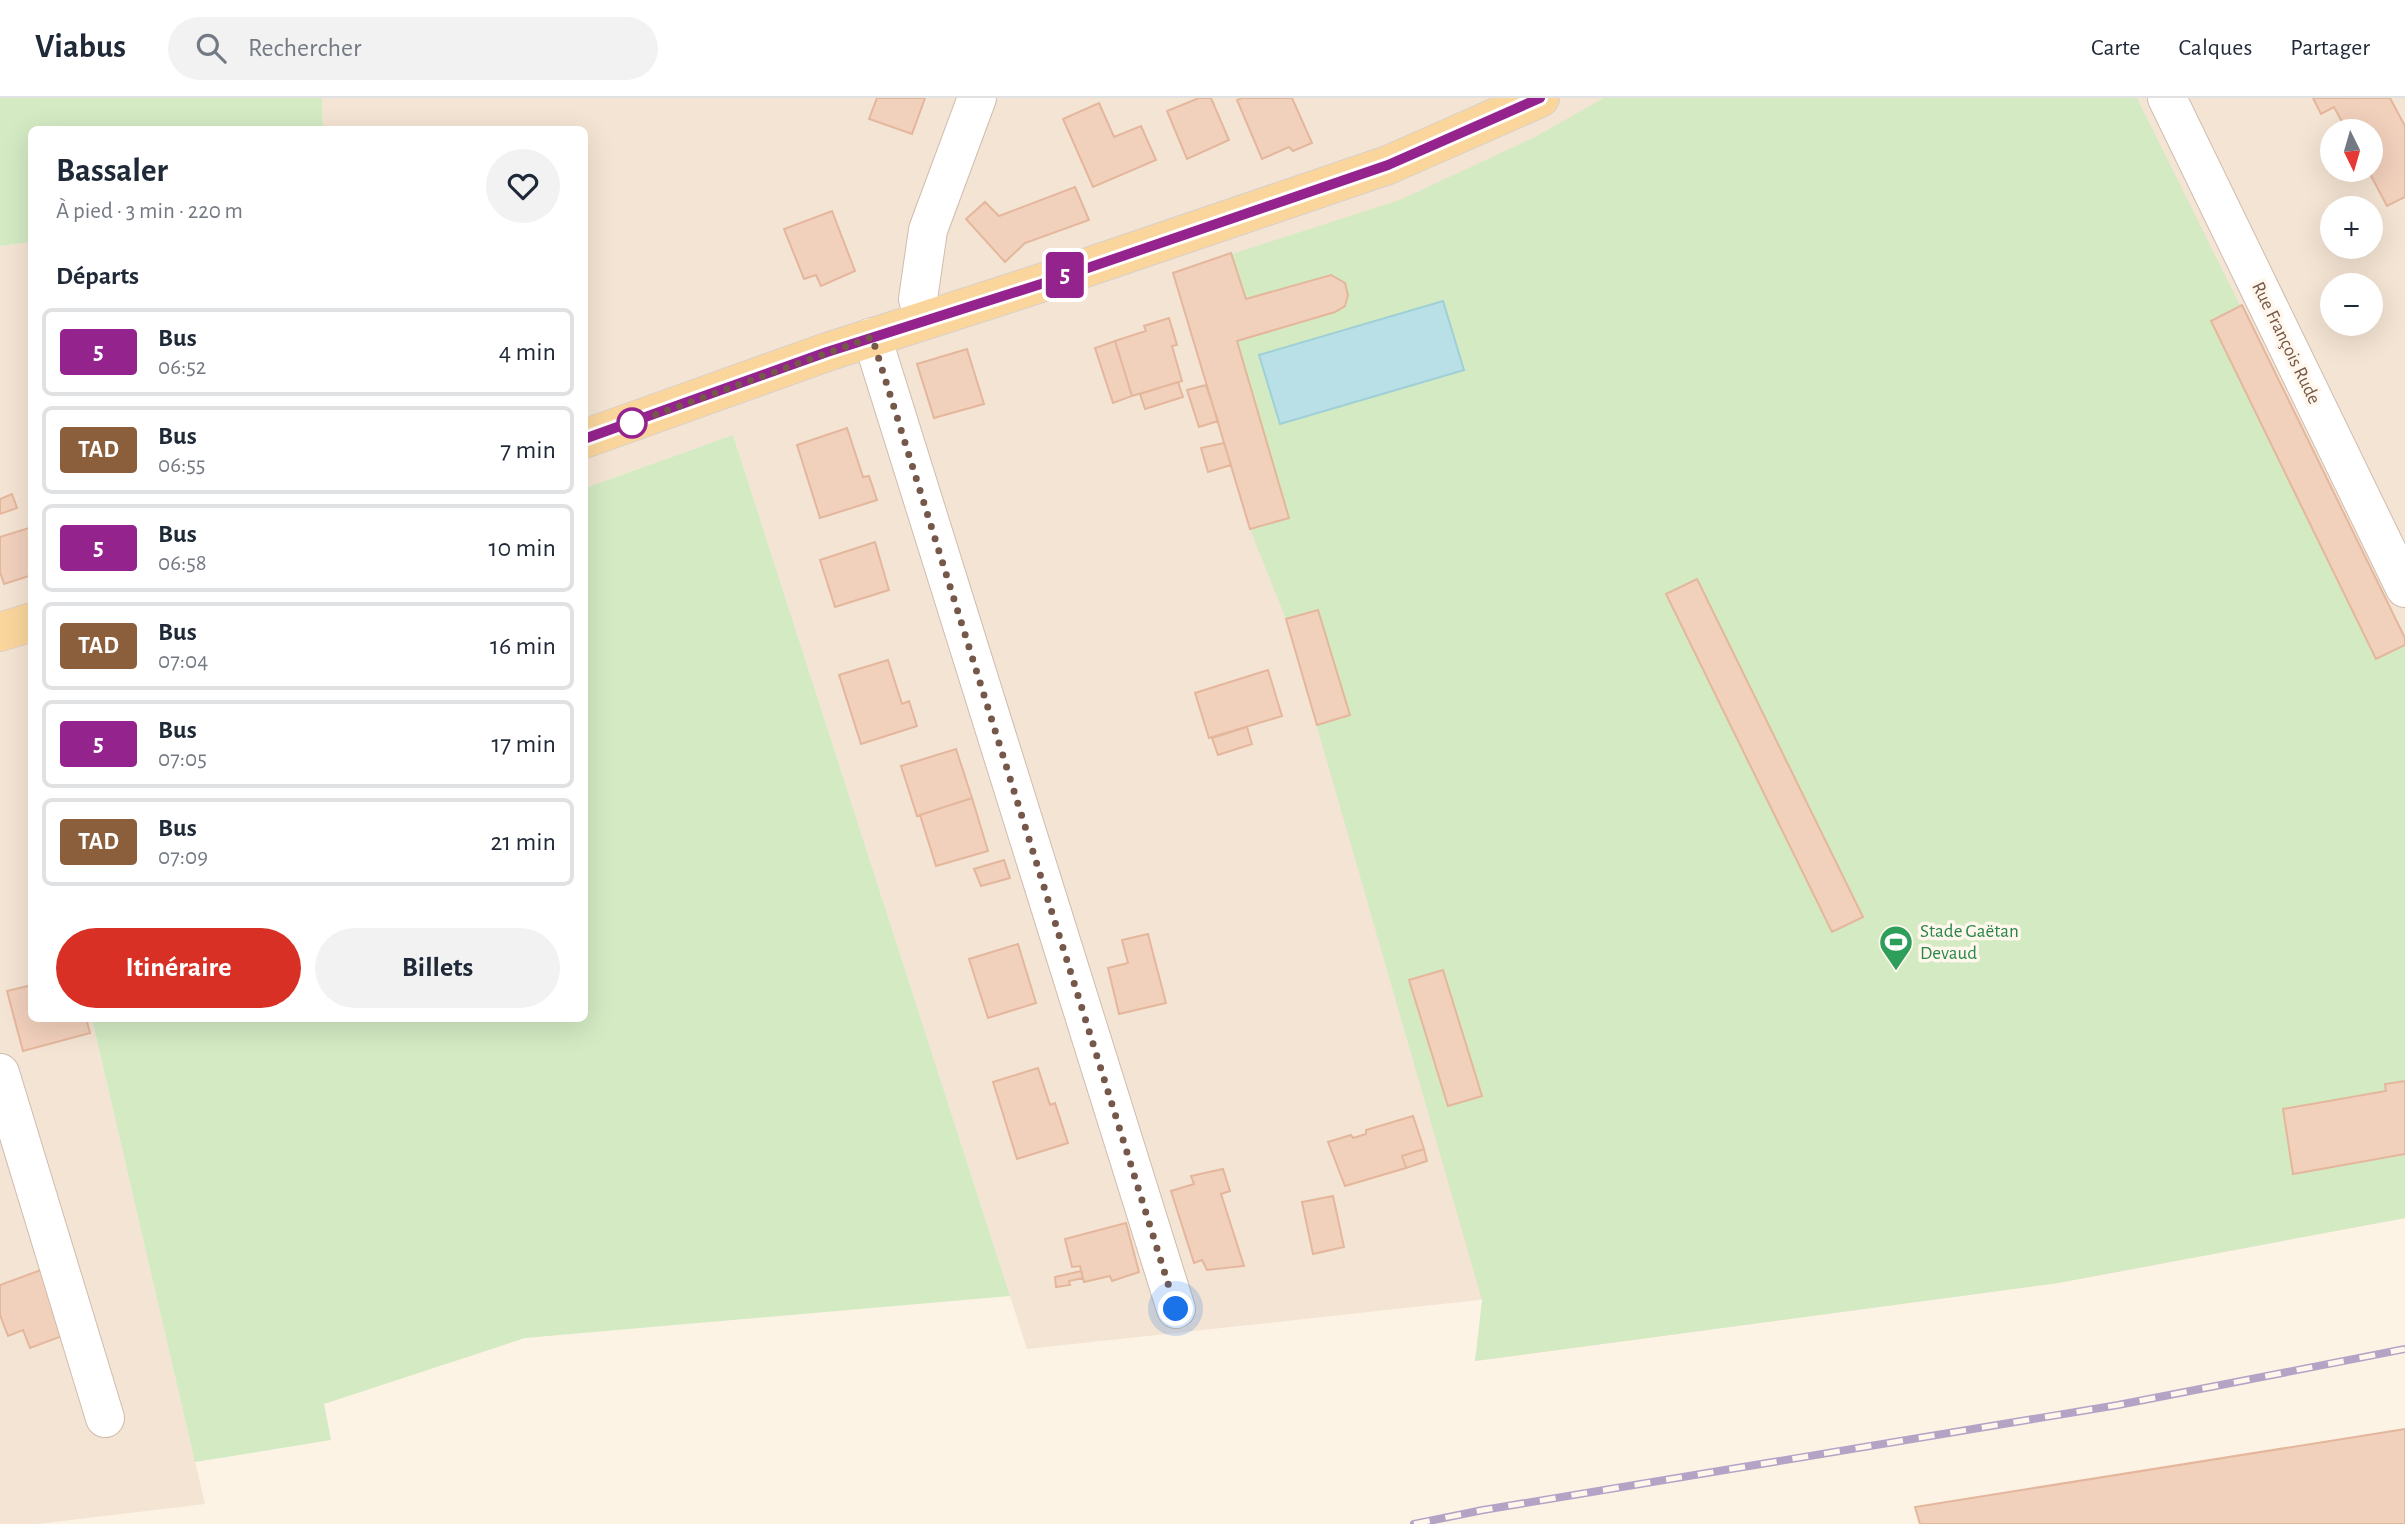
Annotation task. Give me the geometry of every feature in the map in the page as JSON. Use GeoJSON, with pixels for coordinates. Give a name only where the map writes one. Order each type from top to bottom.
{"type":"FeatureCollection","features":[{"type":"Feature","properties":{"kind":"main road"},"geometry":{"type":"LineString","coordinates":[[588,438],[872,337],[1041,284],[1388,165],[1540,98]]}},
{"type":"Feature","properties":{"kind":"main road"},"geometry":{"type":"LineString","coordinates":[[0,632],[28,623]]}},
{"type":"Feature","properties":{"kind":"street"},"geometry":{"type":"LineString","coordinates":[[917,323],[928,230],[977,98]]}},
{"type":"Feature","properties":{"kind":"street","name":"Rue François Rude"},"geometry":{"type":"LineString","coordinates":[[2167,98],[2405,588]]}},
{"type":"Feature","properties":{"kind":"street"},"geometry":{"type":"LineString","coordinates":[[872,337],[1176,1309]]}},
{"type":"Feature","properties":{"kind":"street"},"geometry":{"type":"LineString","coordinates":[[0,1073],[105,1418]]}},
{"type":"Feature","properties":{"kind":"shaded area","name":"Stade Gaëtan Devaud"},"geometry":{"type":"Polygon","coordinates":[[[322,98],[2405,98],[2405,1218],[2058,1283],[1475,1361],[1488,1299],[1027,1349],[733,435],[588,487],[588,126],[323,126],[322,98]]]}},
{"type":"Feature","properties":{"kind":"shaded area"},"geometry":{"type":"Polygon","coordinates":[[[28,242],[28,1022],[93,1022],[205,1504],[37,1524],[0,1524],[0,246],[28,242]]]}},
{"type":"Feature","properties":{"kind":"green space"},"geometry":{"type":"Polygon","coordinates":[[[0,98],[322,98],[323,126],[28,126],[28,242],[0,246],[0,98]]]}},
{"type":"Feature","properties":{"kind":"green space","name":"Stade Gaëtan Devaud"},"geometry":{"type":"Polygon","coordinates":[[[1604,98],[2137,98],[2405,638],[2405,1218],[2058,1283],[1475,1361],[1482,1300],[1286,619],[1250,529],[1173,273],[1400,200],[1535,137],[1604,98]]]}},
{"type":"Feature","properties":{"kind":"green space"},"geometry":{"type":"Polygon","coordinates":[[[733,435],[1010,1296],[525,1338],[324,1404],[331,1440],[195,1462],[93,1022],[588,1022],[588,487],[733,435]]]}},
{"type":"Feature","properties":{"kind":"water"},"geometry":{"type":"Polygon","coordinates":[[[1443,301],[1464,370],[1280,424],[1259,355],[1443,301]]]}},
{"type":"Feature","properties":{"kind":"building"},"geometry":{"type":"Polygon","coordinates":[[[877,98],[925,98],[912,134],[869,119],[877,98]]]}},
{"type":"Feature","properties":{"kind":"building"},"geometry":{"type":"Polygon","coordinates":[[[1199,98],[1211,98],[1229,140],[1187,159],[1167,111],[1199,98]]]}},
{"type":"Feature","properties":{"kind":"building"},"geometry":{"type":"Polygon","coordinates":[[[1292,98],[1312,143],[1293,151],[1289,147],[1262,159],[1237,100],[1292,98]]]}},
{"type":"Feature","properties":{"kind":"building"},"geometry":{"type":"Polygon","coordinates":[[[2313,98],[2390,98],[2405,126],[2405,197],[2387,206],[2374,182],[2384,182],[2384,119],[2340,119],[2334,107],[2321,114],[2313,98]]]}},
{"type":"Feature","properties":{"kind":"building"},"geometry":{"type":"Polygon","coordinates":[[[1099,103],[1114,137],[1141,126],[1156,160],[1093,187],[1063,119],[1099,103]]]}},
{"type":"Feature","properties":{"kind":"building"},"geometry":{"type":"Polygon","coordinates":[[[1075,187],[1089,220],[1025,243],[1005,262],[966,219],[985,202],[999,216],[1075,187]]]}},
{"type":"Feature","properties":{"kind":"building"},"geometry":{"type":"Polygon","coordinates":[[[832,211],[855,271],[821,286],[816,275],[804,279],[784,229],[832,211]]]}},
{"type":"Feature","properties":{"kind":"building"},"geometry":{"type":"Polygon","coordinates":[[[1231,253],[1246,299],[1331,275],[1345,283],[1348,295],[1345,306],[1335,312],[1237,341],[1289,518],[1250,529],[1173,273],[1231,253]]]}},
{"type":"Feature","properties":{"kind":"building"},"geometry":{"type":"Polygon","coordinates":[[[2242,305],[2405,638],[2405,645],[2376,659],[2211,321],[2242,305]]]}},
{"type":"Feature","properties":{"kind":"building"},"geometry":{"type":"Polygon","coordinates":[[[1169,318],[1177,345],[1172,346],[1182,381],[1132,396],[1115,341],[1146,331],[1144,326],[1169,318]]]}},
{"type":"Feature","properties":{"kind":"building"},"geometry":{"type":"Polygon","coordinates":[[[1115,341],[1132,396],[1113,403],[1095,348],[1115,341]]]}},
{"type":"Feature","properties":{"kind":"building"},"geometry":{"type":"Polygon","coordinates":[[[967,349],[984,404],[934,418],[917,364],[967,349]]]}},
{"type":"Feature","properties":{"kind":"building"},"geometry":{"type":"Polygon","coordinates":[[[1178,382],[1183,397],[1145,409],[1140,394],[1178,382]]]}},
{"type":"Feature","properties":{"kind":"building"},"geometry":{"type":"Polygon","coordinates":[[[1206,385],[1218,421],[1199,427],[1187,390],[1206,385]]]}},
{"type":"Feature","properties":{"kind":"building"},"geometry":{"type":"Polygon","coordinates":[[[847,428],[863,477],[869,476],[877,500],[820,518],[797,445],[847,428]]]}},
{"type":"Feature","properties":{"kind":"building"},"geometry":{"type":"Polygon","coordinates":[[[1224,443],[1231,465],[1208,472],[1201,448],[1224,443]]]}},
{"type":"Feature","properties":{"kind":"building"},"geometry":{"type":"Polygon","coordinates":[[[12,494],[17,508],[0,514],[0,499],[12,494]]]}},
{"type":"Feature","properties":{"kind":"building"},"geometry":{"type":"Polygon","coordinates":[[[28,528],[28,576],[4,584],[0,572],[0,537],[28,528]]]}},
{"type":"Feature","properties":{"kind":"building"},"geometry":{"type":"Polygon","coordinates":[[[875,542],[889,590],[835,607],[820,560],[875,542]]]}},
{"type":"Feature","properties":{"kind":"building"},"geometry":{"type":"Polygon","coordinates":[[[1697,579],[1863,917],[1832,932],[1666,594],[1697,579]]]}},
{"type":"Feature","properties":{"kind":"building"},"geometry":{"type":"Polygon","coordinates":[[[1318,610],[1350,715],[1317,725],[1286,619],[1318,610]]]}},
{"type":"Feature","properties":{"kind":"building"},"geometry":{"type":"Polygon","coordinates":[[[888,660],[902,704],[909,701],[917,726],[861,744],[839,675],[888,660]]]}},
{"type":"Feature","properties":{"kind":"building"},"geometry":{"type":"Polygon","coordinates":[[[1268,670],[1282,716],[1209,738],[1195,693],[1268,670]]]}},
{"type":"Feature","properties":{"kind":"building"},"geometry":{"type":"Polygon","coordinates":[[[1247,727],[1252,744],[1218,755],[1212,738],[1247,727]]]}},
{"type":"Feature","properties":{"kind":"building"},"geometry":{"type":"Polygon","coordinates":[[[956,749],[972,798],[917,816],[901,766],[956,749]]]}},
{"type":"Feature","properties":{"kind":"building"},"geometry":{"type":"Polygon","coordinates":[[[972,798],[988,851],[936,866],[920,815],[972,798]]]}},
{"type":"Feature","properties":{"kind":"building"},"geometry":{"type":"Polygon","coordinates":[[[1004,860],[1010,878],[981,886],[974,869],[1004,860]]]}},
{"type":"Feature","properties":{"kind":"building"},"geometry":{"type":"Polygon","coordinates":[[[1148,934],[1166,1003],[1119,1014],[1108,968],[1128,963],[1122,940],[1148,934]]]}},
{"type":"Feature","properties":{"kind":"building"},"geometry":{"type":"Polygon","coordinates":[[[1018,944],[1036,1003],[988,1018],[969,959],[1018,944]]]}},
{"type":"Feature","properties":{"kind":"building"},"geometry":{"type":"Polygon","coordinates":[[[1443,970],[1482,1096],[1448,1106],[1409,980],[1443,970]]]}},
{"type":"Feature","properties":{"kind":"building"},"geometry":{"type":"Polygon","coordinates":[[[28,986],[28,1022],[87,1022],[90,1033],[23,1051],[7,991],[28,986]]]}},
{"type":"Feature","properties":{"kind":"building"},"geometry":{"type":"Polygon","coordinates":[[[1038,1068],[1050,1105],[1055,1103],[1068,1143],[1017,1159],[993,1082],[1038,1068]]]}},
{"type":"Feature","properties":{"kind":"building"},"geometry":{"type":"Polygon","coordinates":[[[2405,1081],[2405,1154],[2293,1174],[2283,1109],[2386,1091],[2385,1084],[2405,1081]]]}},
{"type":"Feature","properties":{"kind":"building"},"geometry":{"type":"Polygon","coordinates":[[[1413,1116],[1424,1149],[1402,1156],[1406,1168],[1345,1186],[1328,1142],[1351,1135],[1353,1138],[1366,1134],[1366,1130],[1413,1116]]]}},
{"type":"Feature","properties":{"kind":"building"},"geometry":{"type":"Polygon","coordinates":[[[1424,1149],[1427,1161],[1406,1168],[1402,1156],[1424,1149]]]}},
{"type":"Feature","properties":{"kind":"building"},"geometry":{"type":"Polygon","coordinates":[[[1223,1169],[1230,1191],[1221,1194],[1244,1266],[1207,1270],[1202,1260],[1194,1263],[1171,1191],[1194,1184],[1191,1176],[1223,1169]]]}},
{"type":"Feature","properties":{"kind":"building"},"geometry":{"type":"Polygon","coordinates":[[[1333,1196],[1344,1247],[1313,1254],[1302,1202],[1333,1196]]]}},
{"type":"Feature","properties":{"kind":"building"},"geometry":{"type":"Polygon","coordinates":[[[1126,1223],[1139,1272],[1112,1281],[1110,1276],[1084,1282],[1080,1266],[1072,1267],[1065,1239],[1126,1223]]]}},
{"type":"Feature","properties":{"kind":"building"},"geometry":{"type":"Polygon","coordinates":[[[41,1270],[65,1335],[30,1348],[23,1330],[8,1336],[0,1315],[0,1285],[41,1270]]]}},
{"type":"Feature","properties":{"kind":"building"},"geometry":{"type":"Polygon","coordinates":[[[1081,1271],[1083,1278],[1069,1281],[1070,1285],[1056,1287],[1055,1277],[1081,1271]]]}},
{"type":"Feature","properties":{"kind":"building"},"geometry":{"type":"Polygon","coordinates":[[[2405,1429],[2405,1524],[1920,1524],[1915,1507],[2405,1429]]]}},
{"type":"Feature","properties":{"kind":"railway"},"geometry":{"type":"LineString","coordinates":[[1414,1524],[1483,1510],[2118,1405],[2405,1349]]}},
{"type":"Feature","properties":{"kind":"bus line","name":"5"},"geometry":{"type":"LineString","coordinates":[[588,438],[827,352],[1041,284],[1388,165],[1540,98]]}},
{"type":"Feature","properties":{"kind":"place","name":"Stade Gaëtan Devaud"},"geometry":{"type":"Point","coordinates":[1896,972]}},
{"type":"Feature","properties":{"kind":"route"},"geometry":{"type":"LineString","coordinates":[[632,423],[872,337],[1176,1309]]}}]}
